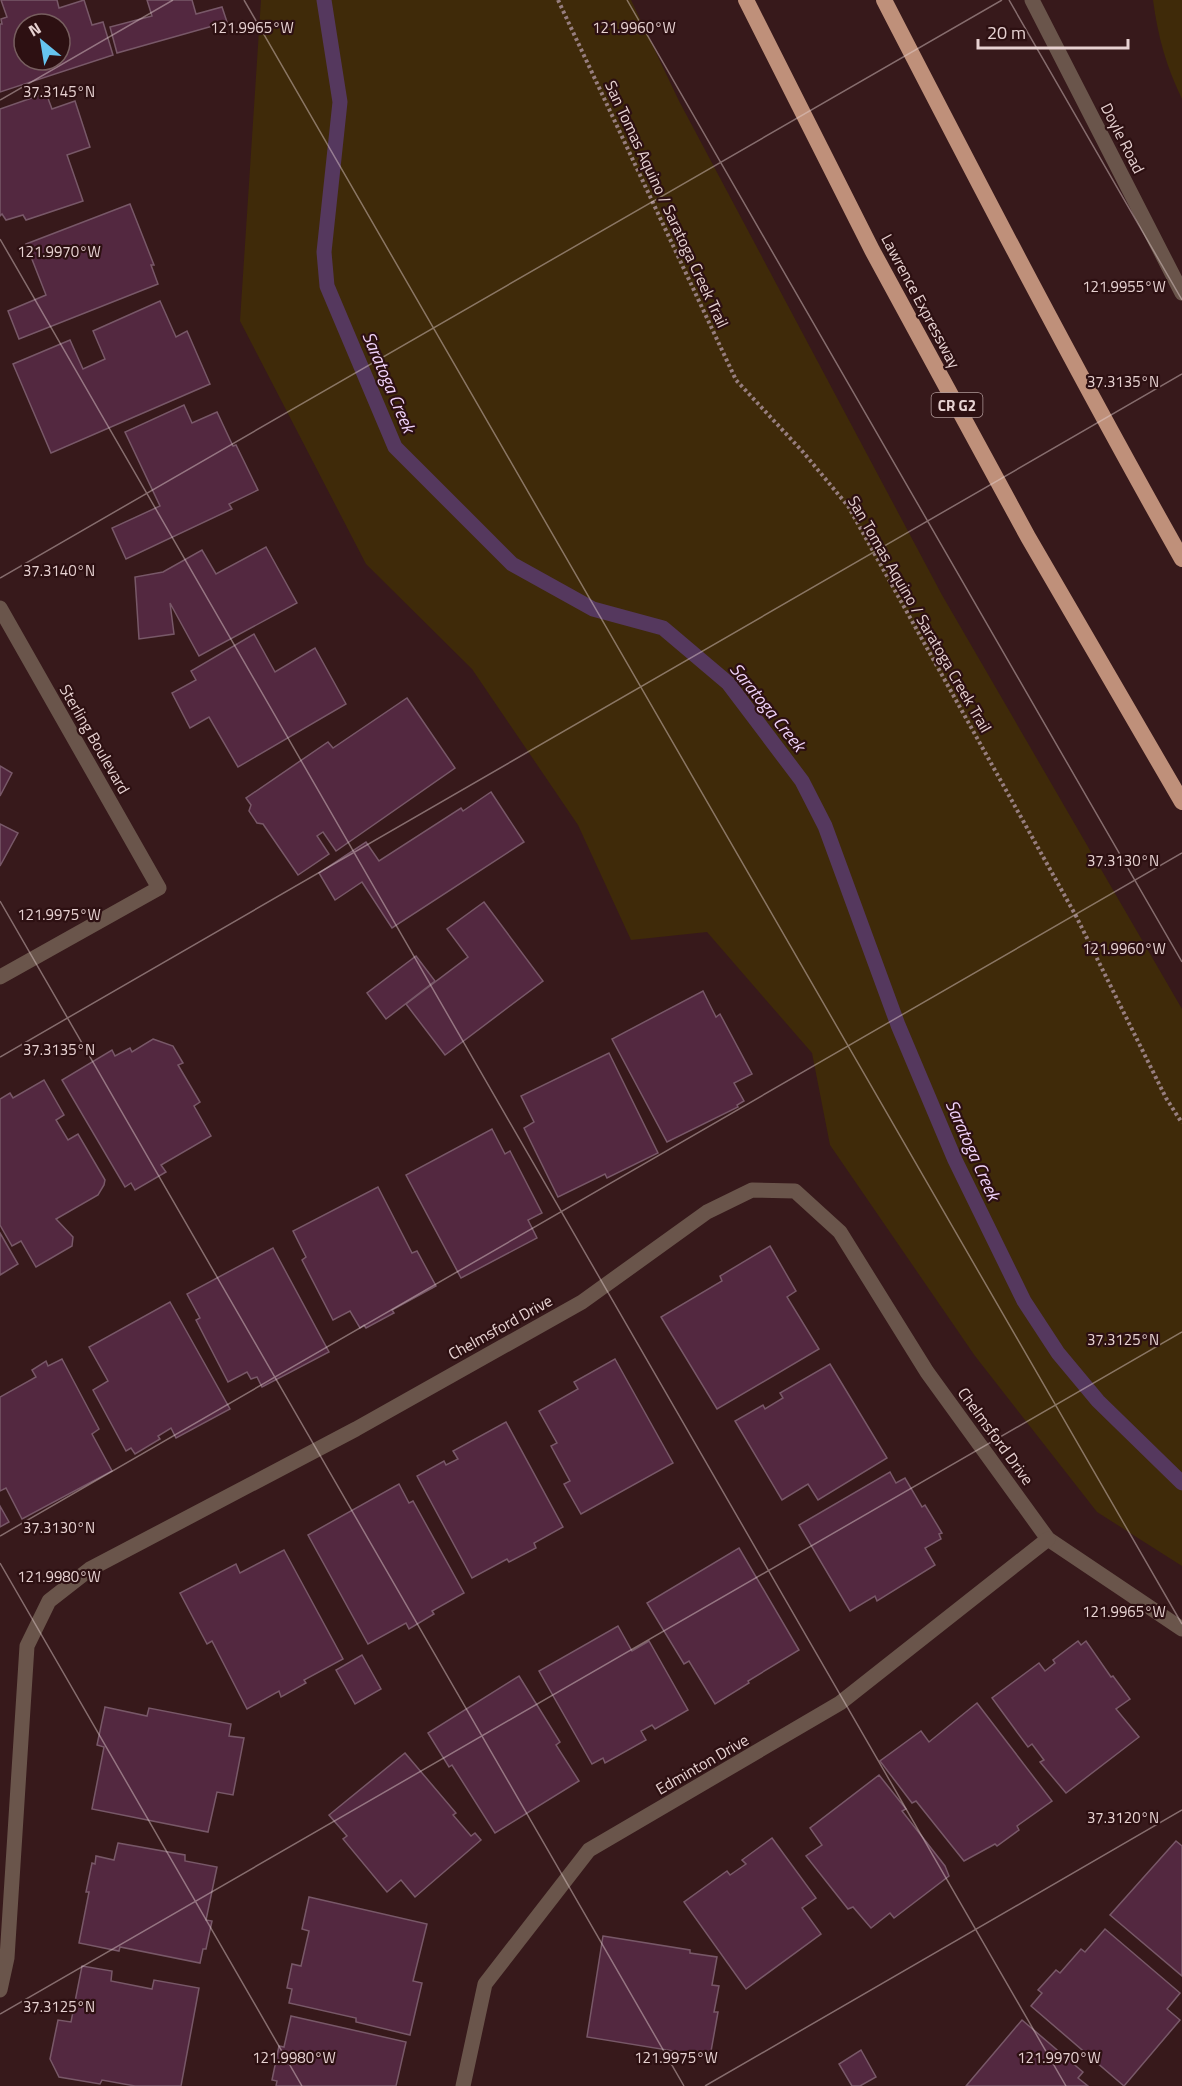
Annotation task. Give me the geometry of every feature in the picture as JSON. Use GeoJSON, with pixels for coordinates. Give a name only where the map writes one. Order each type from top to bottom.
{"type":"FeatureCollection","features":[{"type":"Feature","properties":{"kind":"highway","name":"Lawrence Expressway"},"geometry":{"type":"LineString","coordinates":[[746,0],[872,250],[1028,537],[1182,801]]}},
{"type":"Feature","properties":{"kind":"highway"},"geometry":{"type":"LineString","coordinates":[[884,0],[999,222],[1131,469],[1182,559]]}},
{"type":"Feature","properties":{"kind":"street","name":"Doyle Road"},"geometry":{"type":"LineString","coordinates":[[1032,0],[1182,293]]}},
{"type":"Feature","properties":{"kind":"street","name":"Sterling Boulevard"},"geometry":{"type":"LineString","coordinates":[[0,608],[159,888],[0,977]]}},
{"type":"Feature","properties":{"kind":"street","name":"Chelmsford Drive"},"geometry":{"type":"LineString","coordinates":[[0,1990],[7,1958],[27,1646],[49,1601],[90,1569],[356,1429],[582,1302],[707,1212],[752,1190],[795,1191],[840,1232],[927,1372],[1048,1539],[1182,1629]]}},
{"type":"Feature","properties":{"kind":"street","name":"Edminton Drive"},"geometry":{"type":"LineString","coordinates":[[463,2086],[484,1984],[589,1850],[840,1703],[1048,1539]]}},
{"type":"Feature","properties":{"kind":"path","name":"San Tomas Aquino / Saratoga Creek Trail"},"geometry":{"type":"LineString","coordinates":[[558,0],[736,380],[848,506],[1076,916],[1166,1098],[1182,1124]]}},
{"type":"Feature","properties":{"kind":"shaded area"},"geometry":{"type":"Polygon","coordinates":[[[261,0],[631,0],[679,101],[942,595],[1182,1009],[1182,1566],[1097,1512],[975,1356],[830,1145],[812,1053],[707,932],[631,940],[578,825],[472,669],[366,564],[240,321],[261,0]]]}},
{"type":"Feature","properties":{"kind":"shaded area"},"geometry":{"type":"Polygon","coordinates":[[[1153,0],[1182,0],[1182,99],[1163,51],[1153,0]]]}},
{"type":"Feature","properties":{"kind":"building"},"geometry":{"type":"Polygon","coordinates":[[[1,0],[57,0],[59,8],[84,0],[92,25],[103,22],[113,55],[72,68],[72,12],[12,12],[12,72],[61,72],[0,92],[1,19],[7,17],[1,0]]]}},
{"type":"Feature","properties":{"kind":"building"},"geometry":{"type":"Polygon","coordinates":[[[147,0],[192,0],[196,14],[222,7],[227,22],[117,53],[110,27],[152,16],[147,0]]]}},
{"type":"Feature","properties":{"kind":"building"},"geometry":{"type":"Polygon","coordinates":[[[46,93],[52,109],[75,101],[90,147],[67,155],[83,201],[26,220],[23,215],[6,220],[2,214],[0,216],[0,109],[46,93]]]}},
{"type":"Feature","properties":{"kind":"building"},"geometry":{"type":"Polygon","coordinates":[[[130,204],[154,265],[151,265],[158,284],[19,339],[8,311],[46,295],[26,244],[130,204]]]}},
{"type":"Feature","properties":{"kind":"building"},"geometry":{"type":"Polygon","coordinates":[[[160,301],[176,337],[187,331],[210,384],[51,453],[13,364],[70,340],[83,369],[105,359],[93,331],[160,301]]]}},
{"type":"Feature","properties":{"kind":"building"},"geometry":{"type":"Polygon","coordinates":[[[184,405],[192,423],[217,412],[258,490],[229,504],[232,509],[126,559],[112,528],[160,506],[125,432],[184,405]]]}},
{"type":"Feature","properties":{"kind":"building"},"geometry":{"type":"Polygon","coordinates":[[[266,547],[297,603],[199,656],[170,603],[174,634],[139,639],[135,577],[163,572],[202,550],[216,574],[266,547]]]}},
{"type":"Feature","properties":{"kind":"building"},"geometry":{"type":"Polygon","coordinates":[[[254,634],[275,672],[315,648],[346,704],[238,767],[209,717],[190,728],[172,693],[196,680],[191,671],[254,634]]]}},
{"type":"Feature","properties":{"kind":"building"},"geometry":{"type":"Polygon","coordinates":[[[407,698],[455,768],[336,851],[323,832],[317,836],[329,854],[298,875],[263,824],[257,823],[249,811],[251,805],[246,798],[328,742],[333,748],[407,698]]]}},
{"type":"Feature","properties":{"kind":"building"},"geometry":{"type":"Polygon","coordinates":[[[0,766],[12,773],[0,796],[0,766]]]}},
{"type":"Feature","properties":{"kind":"building"},"geometry":{"type":"Polygon","coordinates":[[[491,792],[524,842],[392,928],[362,882],[335,900],[319,873],[366,842],[379,861],[461,808],[463,811],[491,792]]]}},
{"type":"Feature","properties":{"kind":"building"},"geometry":{"type":"Polygon","coordinates":[[[0,824],[18,833],[0,866],[0,824]]]}},
{"type":"Feature","properties":{"kind":"building"},"geometry":{"type":"Polygon","coordinates":[[[484,902],[543,981],[445,1055],[406,1004],[468,957],[447,929],[484,902]]]}},
{"type":"Feature","properties":{"kind":"building"},"geometry":{"type":"Polygon","coordinates":[[[416,956],[435,981],[386,1019],[367,993],[416,956]]]}},
{"type":"Feature","properties":{"kind":"building"},"geometry":{"type":"Polygon","coordinates":[[[703,991],[716,1017],[720,1014],[752,1074],[734,1083],[744,1101],[737,1105],[738,1107],[667,1142],[612,1039],[703,991]]]}},
{"type":"Feature","properties":{"kind":"building"},"geometry":{"type":"Polygon","coordinates":[[[153,1039],[173,1046],[183,1063],[178,1065],[200,1102],[194,1106],[211,1136],[161,1165],[166,1172],[135,1190],[131,1183],[125,1187],[62,1080],[112,1050],[115,1056],[130,1048],[132,1052],[153,1039]]]}},
{"type":"Feature","properties":{"kind":"building"},"geometry":{"type":"Polygon","coordinates":[[[609,1053],[658,1153],[607,1178],[605,1174],[558,1197],[524,1128],[534,1122],[521,1096],[609,1053]]]}},
{"type":"Feature","properties":{"kind":"building"},"geometry":{"type":"Polygon","coordinates":[[[44,1080],[64,1115],[56,1120],[68,1140],[78,1134],[105,1180],[98,1195],[56,1219],[73,1237],[72,1246],[36,1267],[21,1241],[12,1246],[0,1225],[0,1099],[10,1093],[13,1098],[44,1080]]]}},
{"type":"Feature","properties":{"kind":"building"},"geometry":{"type":"Polygon","coordinates":[[[492,1129],[505,1154],[510,1151],[542,1213],[528,1220],[537,1238],[461,1278],[406,1175],[492,1129]]]}},
{"type":"Feature","properties":{"kind":"building"},"geometry":{"type":"Polygon","coordinates":[[[378,1187],[412,1253],[417,1251],[436,1286],[392,1310],[394,1313],[366,1328],[364,1325],[360,1328],[350,1311],[333,1320],[302,1260],[306,1257],[293,1231],[378,1187]]]}},
{"type":"Feature","properties":{"kind":"building"},"geometry":{"type":"Polygon","coordinates":[[[0,1233],[18,1264],[0,1275],[0,1233]]]}},
{"type":"Feature","properties":{"kind":"building"},"geometry":{"type":"Polygon","coordinates":[[[770,1246],[796,1291],[787,1297],[819,1349],[717,1409],[661,1317],[722,1281],[720,1276],[770,1246]]]}},
{"type":"Feature","properties":{"kind":"building"},"geometry":{"type":"Polygon","coordinates":[[[273,1248],[329,1352],[262,1387],[257,1377],[251,1379],[247,1372],[228,1382],[196,1320],[200,1318],[187,1294],[273,1248]]]}},
{"type":"Feature","properties":{"kind":"building"},"geometry":{"type":"Polygon","coordinates":[[[170,1302],[230,1409],[176,1438],[171,1428],[158,1436],[160,1439],[135,1454],[131,1448],[126,1451],[93,1390],[108,1381],[89,1347],[170,1302]]]}},
{"type":"Feature","properties":{"kind":"building"},"geometry":{"type":"Polygon","coordinates":[[[62,1359],[99,1429],[92,1434],[112,1471],[22,1519],[6,1488],[0,1491],[0,1397],[36,1377],[32,1370],[46,1361],[48,1366],[62,1359]]]}},
{"type":"Feature","properties":{"kind":"building"},"geometry":{"type":"Polygon","coordinates":[[[615,1359],[673,1463],[581,1514],[564,1484],[570,1481],[551,1446],[557,1443],[539,1411],[578,1389],[574,1382],[615,1359]]]}},
{"type":"Feature","properties":{"kind":"building"},"geometry":{"type":"Polygon","coordinates":[[[830,1364],[887,1458],[818,1500],[808,1484],[782,1500],[735,1421],[763,1405],[765,1409],[783,1398],[780,1393],[830,1364]]]}},
{"type":"Feature","properties":{"kind":"building"},"geometry":{"type":"Polygon","coordinates":[[[506,1422],[563,1527],[534,1543],[536,1548],[509,1562],[507,1559],[472,1578],[417,1476],[444,1461],[446,1465],[458,1459],[453,1451],[506,1422]]]}},
{"type":"Feature","properties":{"kind":"building"},"geometry":{"type":"Polygon","coordinates":[[[890,1472],[896,1483],[905,1478],[922,1507],[925,1505],[942,1533],[939,1534],[941,1539],[925,1548],[935,1565],[877,1601],[875,1596],[850,1611],[799,1525],[890,1472]]]}},
{"type":"Feature","properties":{"kind":"building"},"geometry":{"type":"Polygon","coordinates":[[[399,1484],[409,1503],[413,1501],[464,1593],[432,1611],[434,1614],[409,1629],[406,1623],[368,1644],[308,1535],[399,1484]]]}},
{"type":"Feature","properties":{"kind":"building"},"geometry":{"type":"Polygon","coordinates":[[[0,1506],[9,1522],[0,1527],[0,1506]]]}},
{"type":"Feature","properties":{"kind":"building"},"geometry":{"type":"Polygon","coordinates":[[[739,1548],[799,1650],[715,1704],[689,1661],[684,1664],[647,1603],[739,1548]]]}},
{"type":"Feature","properties":{"kind":"building"},"geometry":{"type":"Polygon","coordinates":[[[284,1550],[343,1659],[304,1680],[306,1683],[281,1697],[279,1691],[247,1709],[212,1641],[207,1644],[180,1593],[236,1564],[240,1573],[284,1550]]]}},
{"type":"Feature","properties":{"kind":"building"},"geometry":{"type":"Polygon","coordinates":[[[618,1626],[632,1651],[649,1641],[688,1710],[655,1729],[652,1725],[641,1731],[646,1740],[605,1763],[603,1758],[592,1764],[539,1671],[618,1626]]]}},
{"type":"Feature","properties":{"kind":"building"},"geometry":{"type":"Polygon","coordinates":[[[1078,1641],[1081,1645],[1086,1641],[1111,1677],[1113,1676],[1130,1699],[1116,1709],[1139,1737],[1066,1793],[1040,1762],[1044,1760],[1032,1744],[1028,1747],[992,1698],[1039,1663],[1045,1671],[1055,1663],[1053,1660],[1078,1641]]]}},
{"type":"Feature","properties":{"kind":"building"},"geometry":{"type":"Polygon","coordinates":[[[362,1655],[381,1689],[355,1704],[336,1670],[362,1655]]]}},
{"type":"Feature","properties":{"kind":"building"},"geometry":{"type":"Polygon","coordinates":[[[519,1676],[560,1742],[556,1745],[579,1781],[495,1833],[452,1765],[449,1767],[428,1733],[519,1676]]]}},
{"type":"Feature","properties":{"kind":"building"},"geometry":{"type":"Polygon","coordinates":[[[977,1703],[1052,1801],[1017,1826],[1019,1830],[997,1846],[995,1844],[964,1861],[916,1801],[912,1803],[880,1761],[921,1731],[929,1742],[977,1703]]]}},
{"type":"Feature","properties":{"kind":"building"},"geometry":{"type":"Polygon","coordinates":[[[105,1707],[147,1716],[149,1708],[231,1724],[229,1736],[244,1738],[233,1795],[217,1792],[208,1832],[92,1809],[104,1747],[97,1745],[105,1707]]]}},
{"type":"Feature","properties":{"kind":"building"},"geometry":{"type":"Polygon","coordinates":[[[405,1753],[456,1813],[453,1815],[471,1836],[475,1833],[481,1840],[415,1897],[401,1880],[387,1892],[343,1839],[347,1836],[329,1815],[405,1753]]]}},
{"type":"Feature","properties":{"kind":"building"},"geometry":{"type":"Polygon","coordinates":[[[879,1775],[906,1809],[902,1811],[945,1866],[949,1876],[894,1918],[890,1913],[871,1928],[853,1907],[848,1909],[806,1856],[822,1845],[810,1828],[879,1775]]]}},
{"type":"Feature","properties":{"kind":"building"},"geometry":{"type":"Polygon","coordinates":[[[772,1838],[816,1898],[802,1908],[821,1934],[746,1989],[684,1902],[727,1871],[730,1875],[746,1864],[742,1860],[772,1838]]]}},
{"type":"Feature","properties":{"kind":"building"},"geometry":{"type":"Polygon","coordinates":[[[1176,1841],[1182,1846],[1182,1976],[1110,1915],[1176,1841]]]}},
{"type":"Feature","properties":{"kind":"building"},"geometry":{"type":"Polygon","coordinates":[[[118,1843],[185,1855],[185,1861],[217,1867],[206,1920],[212,1921],[206,1949],[203,1949],[200,1963],[120,1947],[119,1951],[79,1943],[92,1863],[95,1864],[96,1856],[114,1860],[118,1843]]]}},
{"type":"Feature","properties":{"kind":"building"},"geometry":{"type":"Polygon","coordinates":[[[309,1897],[427,1924],[413,1981],[422,1983],[410,2035],[356,2022],[356,2018],[289,2003],[292,1989],[287,1988],[292,1964],[301,1966],[309,1931],[302,1929],[309,1897]]]}},
{"type":"Feature","properties":{"kind":"building"},"geometry":{"type":"Polygon","coordinates":[[[1105,1929],[1180,1993],[1167,2009],[1180,2020],[1124,2086],[1031,2006],[1042,1993],[1038,1990],[1056,1970],[1060,1973],[1081,1949],[1085,1952],[1105,1929]]]}},
{"type":"Feature","properties":{"kind":"building"},"geometry":{"type":"Polygon","coordinates":[[[603,1936],[690,1950],[690,1953],[717,1957],[712,1985],[719,1986],[714,2012],[718,2012],[710,2057],[587,2037],[603,1936]]]}},
{"type":"Feature","properties":{"kind":"building"},"geometry":{"type":"Polygon","coordinates":[[[82,1966],[112,1971],[111,1981],[152,1989],[154,1980],[199,1988],[181,2086],[135,2086],[102,2080],[100,2084],[59,2077],[50,2059],[58,2020],[71,2022],[82,1966]]]}},
{"type":"Feature","properties":{"kind":"building"},"geometry":{"type":"Polygon","coordinates":[[[291,2016],[406,2042],[396,2086],[276,2086],[277,2081],[272,2080],[279,2046],[284,2047],[291,2016]]]}},
{"type":"Feature","properties":{"kind":"building"},"geometry":{"type":"Polygon","coordinates":[[[1022,2020],[1083,2072],[1078,2078],[1088,2086],[966,2086],[1022,2020]]]}},
{"type":"Feature","properties":{"kind":"building"},"geometry":{"type":"Polygon","coordinates":[[[861,2050],[876,2077],[860,2086],[852,2086],[839,2064],[861,2050]]]}},
{"type":"Feature","properties":{"kind":"waterway","name":"Saratoga Creek"},"geometry":{"type":"LineString","coordinates":[[324,0],[340,102],[324,252],[327,286],[395,447],[512,564],[593,609],[663,628],[728,683],[802,781],[825,826],[898,1025],[955,1160],[1024,1301],[1058,1353],[1098,1401],[1182,1483]]}}]}
